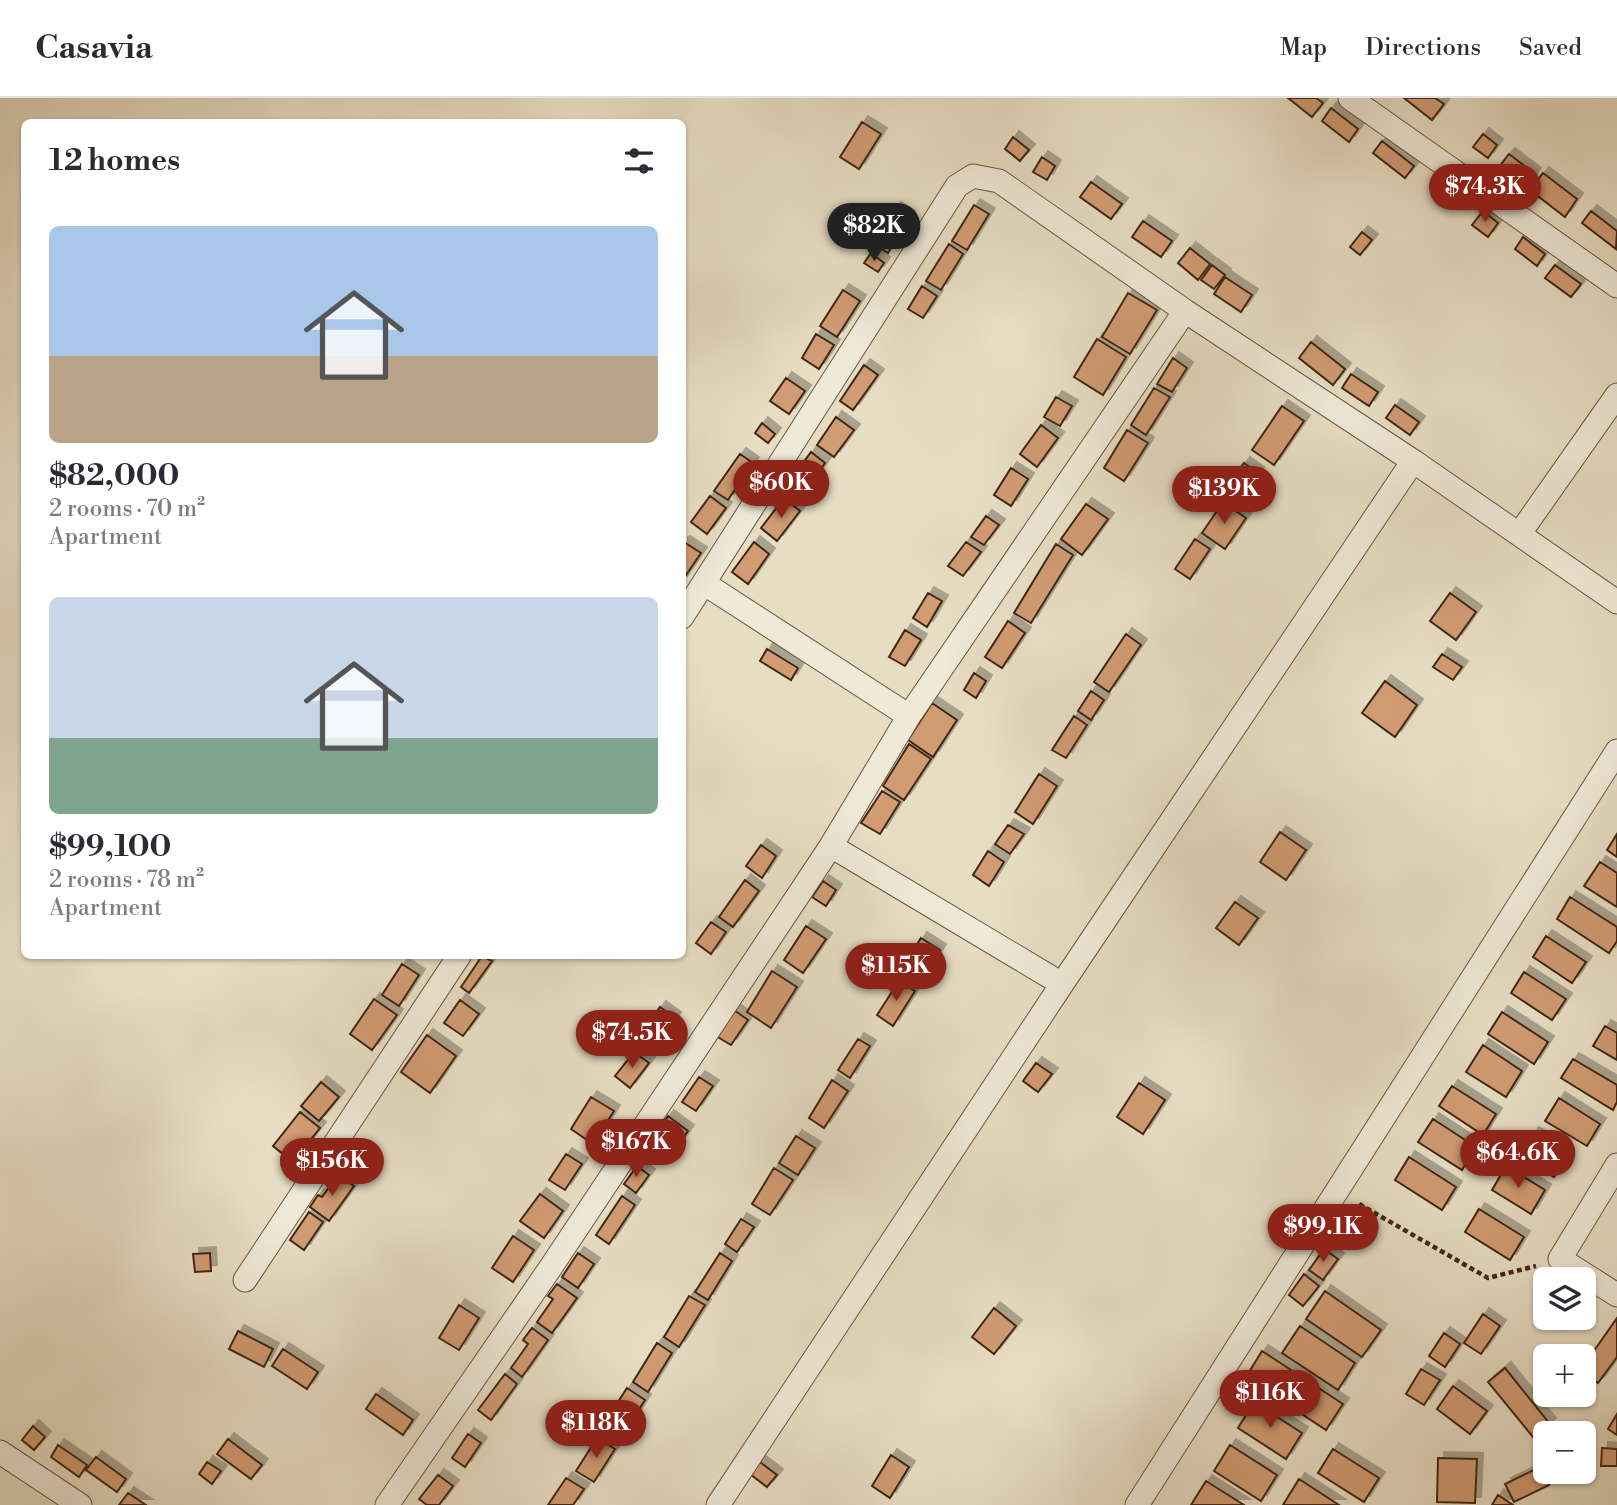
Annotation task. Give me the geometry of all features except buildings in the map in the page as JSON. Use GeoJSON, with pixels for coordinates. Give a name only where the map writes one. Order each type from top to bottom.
{"type":"FeatureCollection","features":[{"type":"Feature","properties":{"kind":"street"},"geometry":{"type":"LineString","coordinates":[[1350,98],[1617,286]]}},
{"type":"Feature","properties":{"kind":"street"},"geometry":{"type":"LineString","coordinates":[[686,611],[957,186],[973,176],[999,181],[1185,311],[1520,533],[1617,602]]}},
{"type":"Feature","properties":{"kind":"street"},"geometry":{"type":"LineString","coordinates":[[387,1505],[551,1267],[831,846],[909,716],[1185,311]]}},
{"type":"Feature","properties":{"kind":"street"},"geometry":{"type":"LineString","coordinates":[[1520,533],[1617,394]]}},
{"type":"Feature","properties":{"kind":"street"},"geometry":{"type":"LineString","coordinates":[[718,1505],[1062,984],[1413,461]]}},
{"type":"Feature","properties":{"kind":"street"},"geometry":{"type":"LineString","coordinates":[[705,584],[909,716]]}},
{"type":"Feature","properties":{"kind":"street"},"geometry":{"type":"LineString","coordinates":[[1137,1505],[1617,751]]}},
{"type":"Feature","properties":{"kind":"street"},"geometry":{"type":"LineString","coordinates":[[831,846],[1062,984]]}},
{"type":"Feature","properties":{"kind":"street"},"geometry":{"type":"LineString","coordinates":[[244,1280],[457,959]]}},
{"type":"Feature","properties":{"kind":"street"},"geometry":{"type":"LineString","coordinates":[[1617,1165],[1560,1259],[1617,1295]]}},
{"type":"Feature","properties":{"kind":"street"},"geometry":{"type":"LineString","coordinates":[[0,1452],[80,1505]]}},
{"type":"Feature","properties":{"kind":"path"},"geometry":{"type":"LineString","coordinates":[[1336,1190],[1488,1278],[1560,1259]]}}]}
